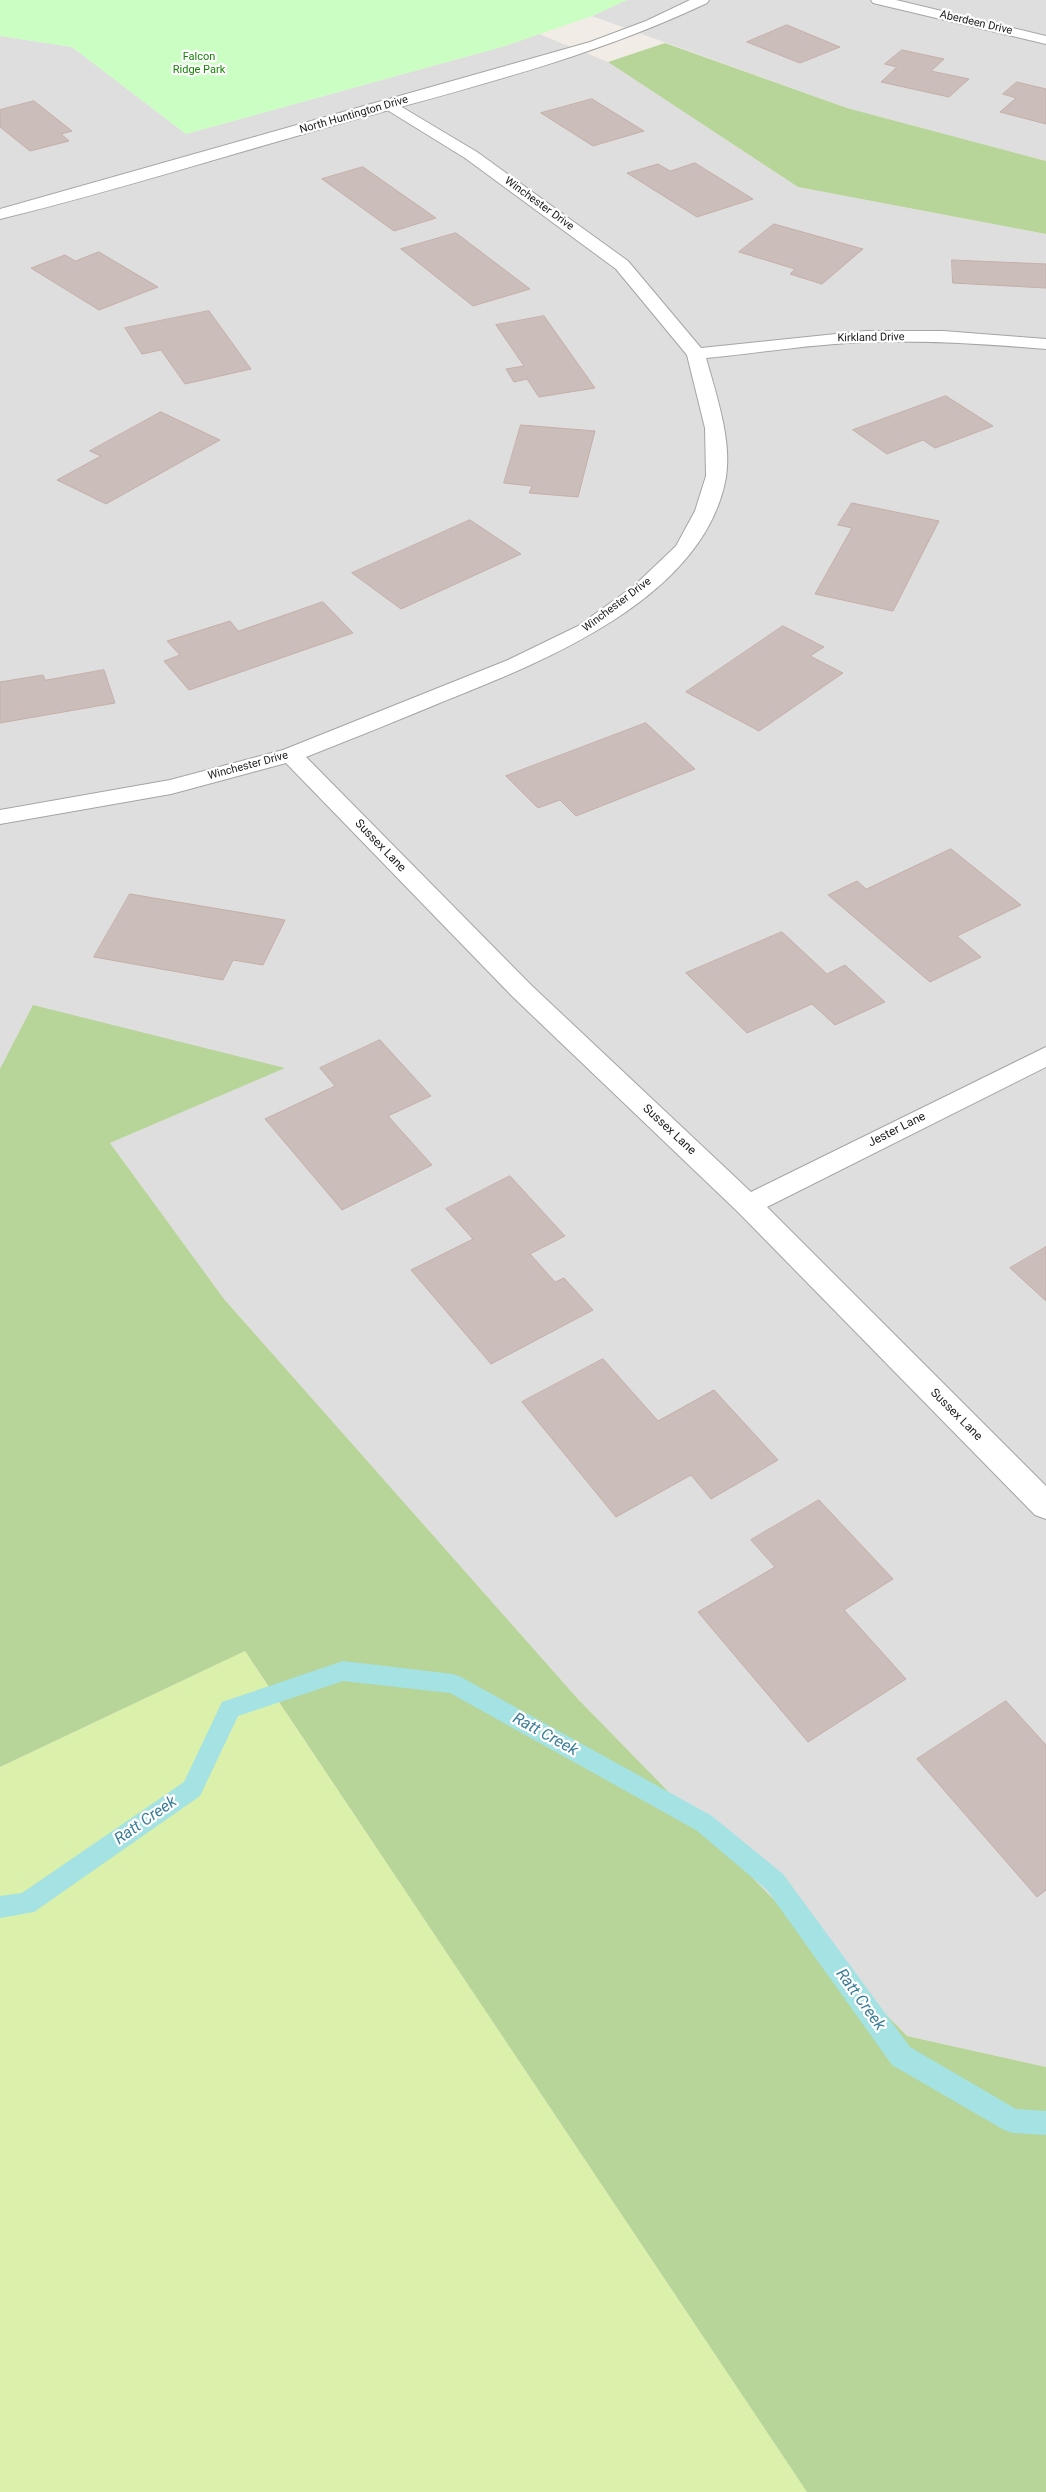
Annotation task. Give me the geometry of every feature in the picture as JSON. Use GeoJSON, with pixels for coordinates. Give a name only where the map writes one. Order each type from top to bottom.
{"type":"FeatureCollection","features":[{"type":"Feature","properties":{"kind":"street","name":"North Huntington Drive"},"geometry":{"type":"LineString","coordinates":[[0,214],[390,105],[595,45],[651,24],[702,0]]}},
{"type":"Feature","properties":{"kind":"street","name":"Aberdeen Drive"},"geometry":{"type":"LineString","coordinates":[[878,0],[1046,40]]}},
{"type":"Feature","properties":{"kind":"street","name":"Winchester Drive"},"geometry":{"type":"LineString","coordinates":[[0,817],[25,815],[171,787],[291,755],[516,665],[584,630],[641,590],[684,549],[705,511],[716,476],[715,428],[696,354],[622,265],[472,156],[390,105]]}},
{"type":"Feature","properties":{"kind":"street","name":"Kirkland Drive"},"geometry":{"type":"LineString","coordinates":[[696,354],[842,338],[946,337],[999,339],[1046,344]]}},
{"type":"Feature","properties":{"kind":"street","name":"Sussex Lane"},"geometry":{"type":"LineString","coordinates":[[291,755],[522,991],[748,1204],[1046,1506]]}},
{"type":"Feature","properties":{"kind":"street","name":"Jester Lane"},"geometry":{"type":"LineString","coordinates":[[748,1204],[1046,1056]]}},
{"type":"Feature","properties":{"kind":"shaded area"},"geometry":{"type":"Polygon","coordinates":[[[627,0],[1046,0],[1046,161],[847,108],[592,16],[627,0]]]}},
{"type":"Feature","properties":{"kind":"shaded area"},"geometry":{"type":"Polygon","coordinates":[[[539,34],[608,62],[798,187],[1046,234],[1046,2067],[907,2036],[577,1698],[224,1299],[110,1143],[284,1068],[0,1069],[0,36],[72,47],[186,134],[505,46],[539,34]]]}},
{"type":"Feature","properties":{"kind":"green space","name":"Falcon Ridge Park"},"geometry":{"type":"Polygon","coordinates":[[[0,0],[627,0],[592,16],[505,46],[186,134],[72,47],[0,36],[0,0]]]}},
{"type":"Feature","properties":{"kind":"green space"},"geometry":{"type":"Polygon","coordinates":[[[665,43],[847,108],[1046,161],[1046,234],[798,187],[608,62],[665,43]]]}},
{"type":"Feature","properties":{"kind":"green space"},"geometry":{"type":"Polygon","coordinates":[[[33,1005],[285,1068],[110,1143],[224,1299],[577,1698],[907,2036],[1046,2067],[1046,2492],[807,2492],[245,1651],[0,1767],[0,1069],[33,1005]]]}},
{"type":"Feature","properties":{"kind":"green space"},"geometry":{"type":"Polygon","coordinates":[[[245,1651],[807,2492],[0,2492],[0,1767],[245,1651]]]}},
{"type":"Feature","properties":{"kind":"building"},"geometry":{"type":"Polygon","coordinates":[[[787,25],[840,47],[800,63],[747,42],[787,25]]]}},
{"type":"Feature","properties":{"kind":"building"},"geometry":{"type":"Polygon","coordinates":[[[902,50],[944,59],[931,71],[969,79],[949,97],[881,82],[897,67],[885,64],[902,50]]]}},
{"type":"Feature","properties":{"kind":"building"},"geometry":{"type":"Polygon","coordinates":[[[1017,82],[1046,89],[1046,124],[1000,112],[1016,98],[1003,94],[1017,82]]]}},
{"type":"Feature","properties":{"kind":"building"},"geometry":{"type":"Polygon","coordinates":[[[592,99],[644,131],[593,146],[541,113],[592,99]]]}},
{"type":"Feature","properties":{"kind":"building"},"geometry":{"type":"Polygon","coordinates":[[[34,101],[72,131],[61,134],[69,141],[30,151],[0,127],[0,110],[34,101]]]}},
{"type":"Feature","properties":{"kind":"building"},"geometry":{"type":"Polygon","coordinates":[[[695,163],[753,199],[697,217],[627,173],[658,164],[670,171],[695,163]]]}},
{"type":"Feature","properties":{"kind":"building"},"geometry":{"type":"Polygon","coordinates":[[[363,167],[436,218],[394,231],[322,179],[363,167]]]}},
{"type":"Feature","properties":{"kind":"building"},"geometry":{"type":"Polygon","coordinates":[[[774,224],[863,249],[822,284],[790,274],[795,269],[739,252],[774,224]]]}},
{"type":"Feature","properties":{"kind":"building"},"geometry":{"type":"Polygon","coordinates":[[[456,233],[530,289],[473,306],[401,249],[456,233]]]}},
{"type":"Feature","properties":{"kind":"building"},"geometry":{"type":"Polygon","coordinates":[[[99,252],[158,287],[99,310],[31,268],[65,255],[75,261],[99,252]]]}},
{"type":"Feature","properties":{"kind":"building"},"geometry":{"type":"Polygon","coordinates":[[[952,260],[1046,264],[1046,288],[953,283],[952,260]]]}},
{"type":"Feature","properties":{"kind":"building"},"geometry":{"type":"Polygon","coordinates":[[[209,311],[251,369],[185,384],[161,350],[142,354],[125,328],[209,311]]]}},
{"type":"Feature","properties":{"kind":"building"},"geometry":{"type":"Polygon","coordinates":[[[544,316],[595,388],[539,397],[527,379],[514,382],[506,369],[524,366],[496,325],[544,316]]]}},
{"type":"Feature","properties":{"kind":"building"},"geometry":{"type":"Polygon","coordinates":[[[946,396],[993,426],[935,448],[923,440],[887,454],[853,430],[946,396]]]}},
{"type":"Feature","properties":{"kind":"building"},"geometry":{"type":"Polygon","coordinates":[[[161,412],[220,440],[106,504],[57,480],[101,456],[90,451],[161,412]]]}},
{"type":"Feature","properties":{"kind":"building"},"geometry":{"type":"Polygon","coordinates":[[[521,425],[595,431],[578,497],[529,493],[532,486],[504,483],[521,425]]]}},
{"type":"Feature","properties":{"kind":"building"},"geometry":{"type":"Polygon","coordinates":[[[852,503],[939,521],[893,611],[815,594],[852,528],[838,525],[852,503]]]}},
{"type":"Feature","properties":{"kind":"building"},"geometry":{"type":"Polygon","coordinates":[[[470,520],[521,554],[401,609],[352,573],[470,520]]]}},
{"type":"Feature","properties":{"kind":"building"},"geometry":{"type":"Polygon","coordinates":[[[323,602],[353,633],[189,690],[164,661],[180,655],[167,641],[230,621],[238,631],[323,602]]]}},
{"type":"Feature","properties":{"kind":"building"},"geometry":{"type":"Polygon","coordinates":[[[783,626],[824,647],[810,656],[843,673],[759,731],[686,692],[783,626]]]}},
{"type":"Feature","properties":{"kind":"building"},"geometry":{"type":"Polygon","coordinates":[[[104,670],[115,703],[0,723],[0,682],[43,675],[45,680],[104,670]]]}},
{"type":"Feature","properties":{"kind":"building"},"geometry":{"type":"Polygon","coordinates":[[[646,723],[695,769],[576,816],[560,800],[538,808],[506,776],[646,723]]]}},
{"type":"Feature","properties":{"kind":"building"},"geometry":{"type":"Polygon","coordinates":[[[951,849],[1021,905],[957,936],[981,957],[930,982],[828,895],[857,881],[866,889],[951,849]]]}},
{"type":"Feature","properties":{"kind":"building"},"geometry":{"type":"Polygon","coordinates":[[[130,894],[285,920],[263,965],[233,960],[223,980],[94,957],[130,894]]]}},
{"type":"Feature","properties":{"kind":"building"},"geometry":{"type":"Polygon","coordinates":[[[782,932],[827,974],[845,965],[885,1002],[835,1025],[812,1004],[747,1033],[686,973],[782,932]]]}},
{"type":"Feature","properties":{"kind":"building"},"geometry":{"type":"Polygon","coordinates":[[[380,1040],[431,1096],[388,1116],[432,1165],[342,1210],[265,1119],[335,1086],[320,1068],[380,1040]]]}},
{"type":"Feature","properties":{"kind":"building"},"geometry":{"type":"Polygon","coordinates":[[[510,1176],[565,1236],[530,1254],[555,1282],[564,1278],[593,1310],[491,1364],[411,1270],[473,1239],[446,1209],[510,1176]]]}},
{"type":"Feature","properties":{"kind":"building"},"geometry":{"type":"Polygon","coordinates":[[[1046,1247],[1046,1301],[1010,1268],[1046,1247]]]}},
{"type":"Feature","properties":{"kind":"building"},"geometry":{"type":"Polygon","coordinates":[[[603,1359],[658,1421],[714,1390],[778,1460],[711,1499],[691,1475],[616,1517],[522,1402],[603,1359]]]}},
{"type":"Feature","properties":{"kind":"building"},"geometry":{"type":"Polygon","coordinates":[[[819,1500],[893,1579],[844,1610],[906,1679],[808,1742],[698,1612],[775,1567],[751,1540],[819,1500]]]}},
{"type":"Feature","properties":{"kind":"building"},"geometry":{"type":"Polygon","coordinates":[[[1006,1701],[1046,1745],[1046,1890],[1037,1897],[917,1759],[1006,1701]]]}},
{"type":"Feature","properties":{"kind":"waterway","name":"Ratt Creek"},"geometry":{"type":"LineString","coordinates":[[0,1907],[26,1904],[192,1789],[230,1709],[343,1671],[453,1684],[704,1823],[775,1882],[901,2056],[1013,2121],[1046,2123]]}}]}
